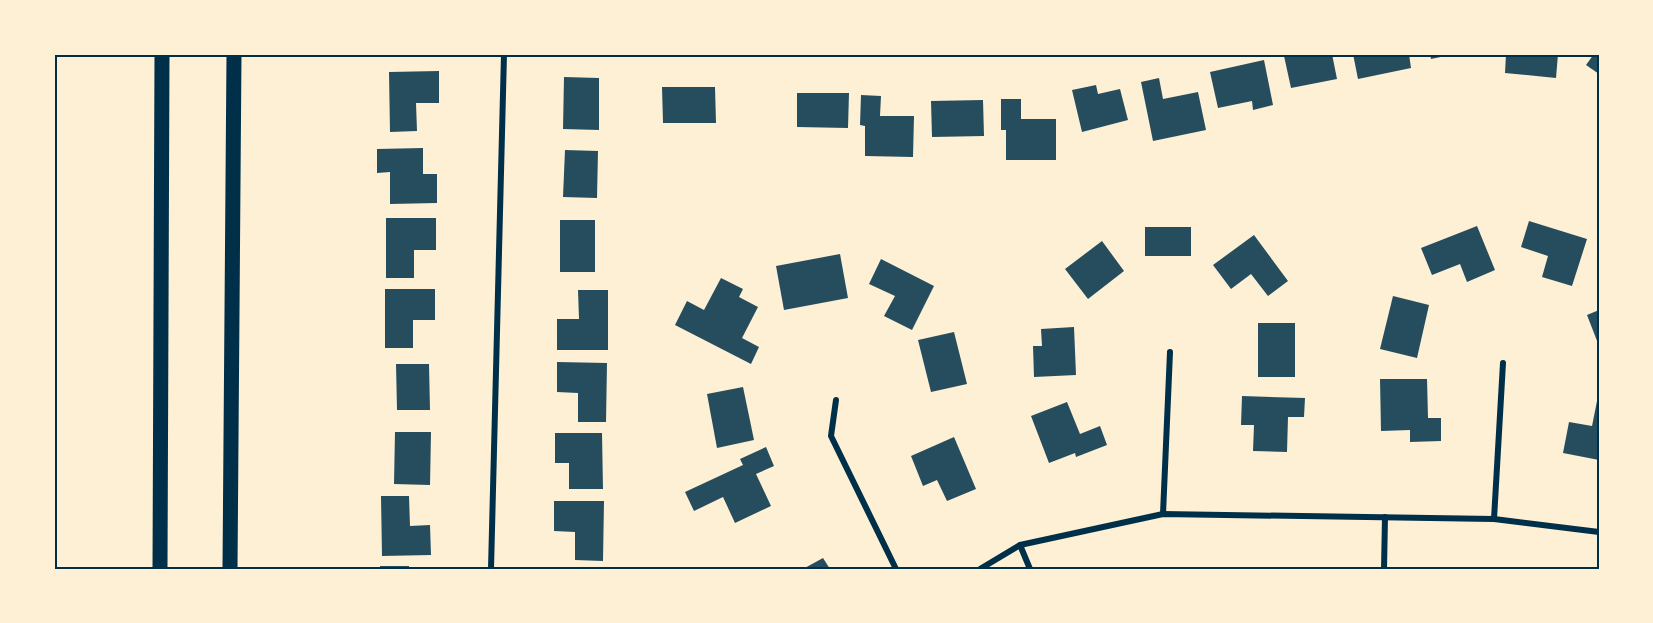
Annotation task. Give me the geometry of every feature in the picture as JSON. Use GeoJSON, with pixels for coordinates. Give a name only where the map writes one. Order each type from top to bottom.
{"type":"FeatureCollection","features":[{"type":"Feature","properties":{"kind":"main road"},"geometry":{"type":"LineString","coordinates":[[160,569],[162,54]]}},
{"type":"Feature","properties":{"kind":"main road"},"geometry":{"type":"LineString","coordinates":[[230,569],[234,54]]}},
{"type":"Feature","properties":{"kind":"street"},"geometry":{"type":"LineString","coordinates":[[491,569],[504,54]]}},
{"type":"Feature","properties":{"kind":"street"},"geometry":{"type":"LineString","coordinates":[[1163,514],[1170,352]]}},
{"type":"Feature","properties":{"kind":"street"},"geometry":{"type":"LineString","coordinates":[[1494,519],[1503,363]]}},
{"type":"Feature","properties":{"kind":"street"},"geometry":{"type":"LineString","coordinates":[[836,400],[831,436],[896,569]]}},
{"type":"Feature","properties":{"kind":"street"},"geometry":{"type":"LineString","coordinates":[[980,569],[1020,546],[1163,514],[1494,519],[1599,532]]}},
{"type":"Feature","properties":{"kind":"street"},"geometry":{"type":"LineString","coordinates":[[1384,569],[1385,517]]}},
{"type":"Feature","properties":{"kind":"street"},"geometry":{"type":"LineString","coordinates":[[1020,546],[1030,569]]}},
{"type":"Feature","properties":{"kind":"building"},"geometry":{"type":"Polygon","coordinates":[[[1332,54],[1337,79],[1291,88],[1284,56],[1332,54]]]}},
{"type":"Feature","properties":{"kind":"building"},"geometry":{"type":"Polygon","coordinates":[[[1353,54],[1409,54],[1411,68],[1358,79],[1353,54]]]}},
{"type":"Feature","properties":{"kind":"building"},"geometry":{"type":"Polygon","coordinates":[[[1430,54],[1450,54],[1450,55],[1431,59],[1430,54]]]}},
{"type":"Feature","properties":{"kind":"building"},"geometry":{"type":"Polygon","coordinates":[[[1506,54],[1558,54],[1556,78],[1505,73],[1506,54]]]}},
{"type":"Feature","properties":{"kind":"building"},"geometry":{"type":"Polygon","coordinates":[[[1594,54],[1599,54],[1599,74],[1586,65],[1594,54]]]}},
{"type":"Feature","properties":{"kind":"building"},"geometry":{"type":"Polygon","coordinates":[[[1264,60],[1273,105],[1253,110],[1252,101],[1218,108],[1210,72],[1264,60]]]}},
{"type":"Feature","properties":{"kind":"building"},"geometry":{"type":"Polygon","coordinates":[[[439,71],[439,103],[416,103],[417,131],[390,132],[389,72],[439,71]]]}},
{"type":"Feature","properties":{"kind":"building"},"geometry":{"type":"Polygon","coordinates":[[[564,77],[599,78],[599,130],[563,129],[564,77]]]}},
{"type":"Feature","properties":{"kind":"building"},"geometry":{"type":"Polygon","coordinates":[[[1159,78],[1163,99],[1198,92],[1206,130],[1153,141],[1141,82],[1159,78]]]}},
{"type":"Feature","properties":{"kind":"building"},"geometry":{"type":"Polygon","coordinates":[[[1096,85],[1098,94],[1120,89],[1128,120],[1082,132],[1072,90],[1096,85]]]}},
{"type":"Feature","properties":{"kind":"building"},"geometry":{"type":"Polygon","coordinates":[[[662,87],[715,87],[716,123],[663,123],[662,87]]]}},
{"type":"Feature","properties":{"kind":"building"},"geometry":{"type":"Polygon","coordinates":[[[797,93],[849,93],[848,128],[797,127],[797,93]]]}},
{"type":"Feature","properties":{"kind":"building"},"geometry":{"type":"Polygon","coordinates":[[[861,95],[881,96],[880,116],[914,116],[913,157],[865,156],[865,126],[860,125],[861,95]]]}},
{"type":"Feature","properties":{"kind":"building"},"geometry":{"type":"Polygon","coordinates":[[[1001,99],[1021,99],[1021,119],[1056,119],[1056,160],[1006,160],[1006,130],[1001,130],[1001,99]]]}},
{"type":"Feature","properties":{"kind":"building"},"geometry":{"type":"Polygon","coordinates":[[[983,100],[984,136],[932,137],[931,101],[983,100]]]}},
{"type":"Feature","properties":{"kind":"building"},"geometry":{"type":"Polygon","coordinates":[[[423,148],[423,174],[437,174],[437,203],[390,204],[390,172],[377,173],[377,149],[423,148]]]}},
{"type":"Feature","properties":{"kind":"building"},"geometry":{"type":"Polygon","coordinates":[[[565,150],[598,151],[597,198],[563,197],[565,150]]]}},
{"type":"Feature","properties":{"kind":"building"},"geometry":{"type":"Polygon","coordinates":[[[386,218],[436,218],[436,250],[414,250],[414,278],[386,278],[386,218]]]}},
{"type":"Feature","properties":{"kind":"building"},"geometry":{"type":"Polygon","coordinates":[[[560,220],[595,220],[595,272],[560,272],[560,220]]]}},
{"type":"Feature","properties":{"kind":"building"},"geometry":{"type":"Polygon","coordinates":[[[1529,221],[1587,239],[1572,286],[1542,277],[1548,256],[1521,247],[1529,221]]]}},
{"type":"Feature","properties":{"kind":"building"},"geometry":{"type":"Polygon","coordinates":[[[1477,226],[1495,270],[1467,282],[1460,264],[1432,275],[1421,248],[1477,226]]]}},
{"type":"Feature","properties":{"kind":"building"},"geometry":{"type":"Polygon","coordinates":[[[1145,227],[1191,227],[1191,256],[1145,256],[1145,227]]]}},
{"type":"Feature","properties":{"kind":"building"},"geometry":{"type":"Polygon","coordinates":[[[1254,235],[1288,281],[1268,296],[1251,274],[1231,289],[1213,265],[1254,235]]]}},
{"type":"Feature","properties":{"kind":"building"},"geometry":{"type":"Polygon","coordinates":[[[1102,241],[1124,271],[1088,299],[1065,269],[1102,241]]]}},
{"type":"Feature","properties":{"kind":"building"},"geometry":{"type":"Polygon","coordinates":[[[840,254],[848,298],[784,310],[776,266],[840,254]]]}},
{"type":"Feature","properties":{"kind":"building"},"geometry":{"type":"Polygon","coordinates":[[[881,259],[934,286],[912,330],[884,316],[895,296],[869,284],[881,259]]]}},
{"type":"Feature","properties":{"kind":"building"},"geometry":{"type":"Polygon","coordinates":[[[721,278],[743,289],[739,297],[758,307],[742,338],[759,347],[751,364],[675,325],[687,301],[704,310],[721,278]]]}},
{"type":"Feature","properties":{"kind":"building"},"geometry":{"type":"Polygon","coordinates":[[[385,289],[435,289],[435,320],[413,320],[413,348],[385,348],[385,289]]]}},
{"type":"Feature","properties":{"kind":"building"},"geometry":{"type":"Polygon","coordinates":[[[578,290],[608,290],[608,350],[557,350],[557,319],[579,319],[578,290]]]}},
{"type":"Feature","properties":{"kind":"building"},"geometry":{"type":"Polygon","coordinates":[[[1393,296],[1429,305],[1417,358],[1380,349],[1393,296]]]}},
{"type":"Feature","properties":{"kind":"building"},"geometry":{"type":"Polygon","coordinates":[[[1599,310],[1599,346],[1587,315],[1599,310]]]}},
{"type":"Feature","properties":{"kind":"building"},"geometry":{"type":"Polygon","coordinates":[[[1258,323],[1295,323],[1295,377],[1258,377],[1258,323]]]}},
{"type":"Feature","properties":{"kind":"building"},"geometry":{"type":"Polygon","coordinates":[[[1074,327],[1076,375],[1034,377],[1033,346],[1042,346],[1041,329],[1074,327]]]}},
{"type":"Feature","properties":{"kind":"building"},"geometry":{"type":"Polygon","coordinates":[[[954,332],[967,384],[931,392],[918,340],[954,332]]]}},
{"type":"Feature","properties":{"kind":"building"},"geometry":{"type":"Polygon","coordinates":[[[557,362],[607,363],[606,422],[578,422],[578,393],[557,392],[557,362]]]}},
{"type":"Feature","properties":{"kind":"building"},"geometry":{"type":"Polygon","coordinates":[[[396,364],[429,364],[430,410],[397,410],[396,364]]]}},
{"type":"Feature","properties":{"kind":"building"},"geometry":{"type":"Polygon","coordinates":[[[1380,379],[1427,379],[1428,418],[1441,418],[1441,441],[1410,442],[1410,430],[1381,431],[1380,379]]]}},
{"type":"Feature","properties":{"kind":"building"},"geometry":{"type":"Polygon","coordinates":[[[743,387],[754,440],[717,448],[707,394],[743,387]]]}},
{"type":"Feature","properties":{"kind":"building"},"geometry":{"type":"Polygon","coordinates":[[[1242,396],[1305,398],[1304,417],[1288,417],[1287,452],[1253,451],[1254,425],[1241,425],[1242,396]]]}},
{"type":"Feature","properties":{"kind":"building"},"geometry":{"type":"Polygon","coordinates":[[[1598,396],[1599,460],[1563,453],[1569,422],[1592,426],[1598,396]]]}},
{"type":"Feature","properties":{"kind":"building"},"geometry":{"type":"Polygon","coordinates":[[[1067,402],[1080,434],[1100,426],[1107,445],[1076,457],[1075,453],[1049,463],[1031,416],[1067,402]]]}},
{"type":"Feature","properties":{"kind":"building"},"geometry":{"type":"Polygon","coordinates":[[[395,432],[431,432],[430,485],[394,484],[395,432]]]}},
{"type":"Feature","properties":{"kind":"building"},"geometry":{"type":"Polygon","coordinates":[[[555,433],[602,433],[603,489],[569,489],[569,463],[555,463],[555,433]]]}},
{"type":"Feature","properties":{"kind":"building"},"geometry":{"type":"Polygon","coordinates":[[[954,437],[976,489],[947,501],[937,480],[923,486],[911,456],[954,437]]]}},
{"type":"Feature","properties":{"kind":"building"},"geometry":{"type":"Polygon","coordinates":[[[766,447],[774,466],[756,474],[771,506],[735,523],[723,497],[694,511],[685,492],[743,465],[740,459],[766,447]]]}},
{"type":"Feature","properties":{"kind":"building"},"geometry":{"type":"Polygon","coordinates":[[[381,496],[409,496],[410,526],[430,525],[431,555],[382,556],[381,496]]]}},
{"type":"Feature","properties":{"kind":"building"},"geometry":{"type":"Polygon","coordinates":[[[554,501],[604,501],[603,561],[575,560],[575,532],[554,531],[554,501]]]}},
{"type":"Feature","properties":{"kind":"building"},"geometry":{"type":"Polygon","coordinates":[[[823,558],[830,569],[803,569],[823,558]]]}},
{"type":"Feature","properties":{"kind":"building"},"geometry":{"type":"Polygon","coordinates":[[[380,566],[409,566],[409,569],[380,569],[380,566]]]}}]}
